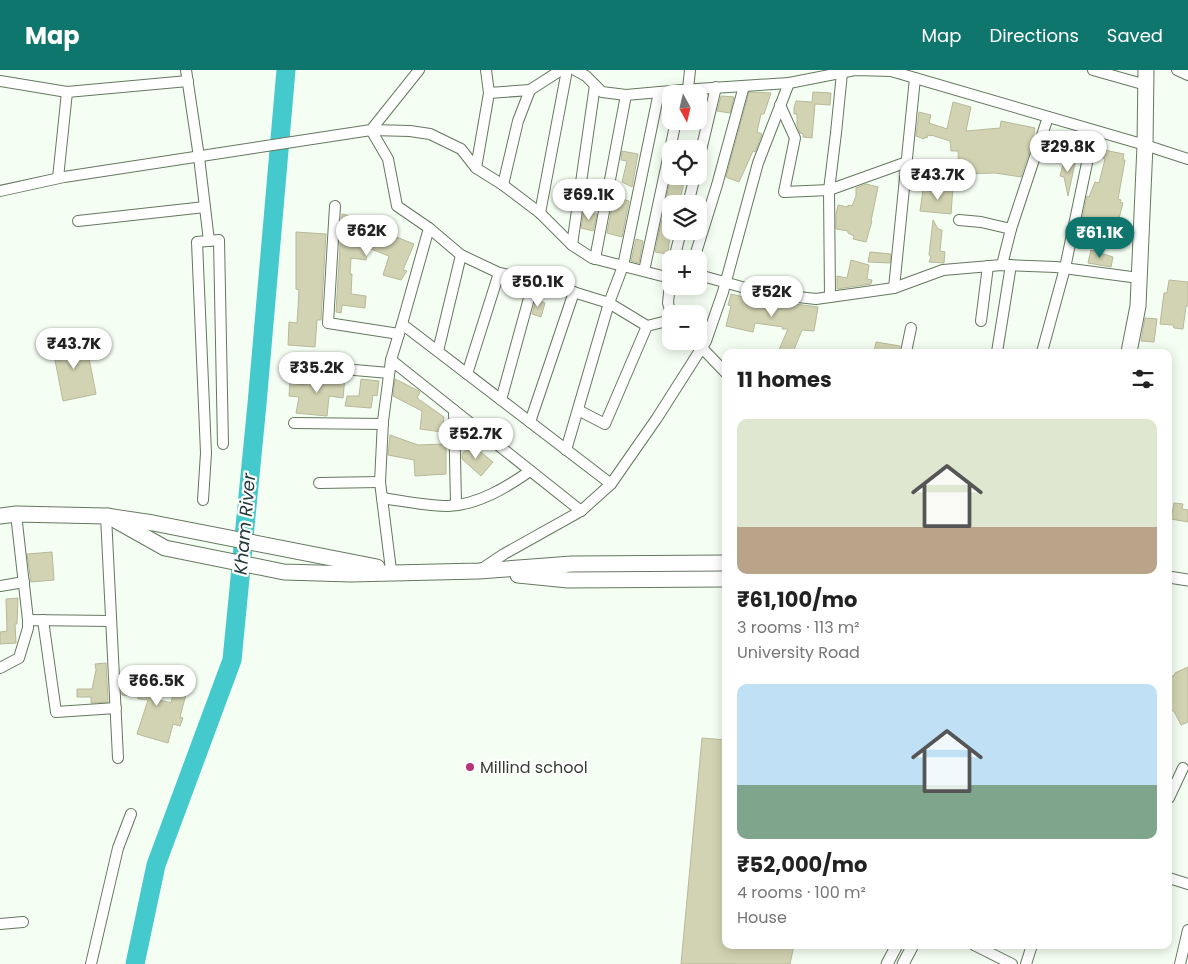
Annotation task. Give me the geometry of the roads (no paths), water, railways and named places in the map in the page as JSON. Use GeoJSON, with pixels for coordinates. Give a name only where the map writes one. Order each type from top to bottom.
{"type":"FeatureCollection","features":[{"type":"Feature","properties":{"kind":"main road"},"geometry":{"type":"LineString","coordinates":[[1130,349],[1138,306],[1146,77]]}},
{"type":"Feature","properties":{"kind":"main road"},"geometry":{"type":"LineString","coordinates":[[0,516],[16,514],[107,516],[408,572]]}},
{"type":"Feature","properties":{"kind":"main road"},"geometry":{"type":"LineString","coordinates":[[107,516],[165,548],[279,572],[351,574],[479,571],[572,564],[722,563]]}},
{"type":"Feature","properties":{"kind":"main road"},"geometry":{"type":"LineString","coordinates":[[479,571],[568,580],[722,578]]}},
{"type":"Feature","properties":{"kind":"street"},"geometry":{"type":"LineString","coordinates":[[186,70],[209,241]]}},
{"type":"Feature","properties":{"kind":"street"},"geometry":{"type":"LineString","coordinates":[[371,130],[419,70]]}},
{"type":"Feature","properties":{"kind":"street"},"geometry":{"type":"LineString","coordinates":[[476,168],[489,93],[486,70]]}},
{"type":"Feature","properties":{"kind":"street"},"geometry":{"type":"LineString","coordinates":[[489,93],[530,90],[561,70]]}},
{"type":"Feature","properties":{"kind":"street"},"geometry":{"type":"LineString","coordinates":[[540,213],[567,70]]}},
{"type":"Feature","properties":{"kind":"street"},"geometry":{"type":"LineString","coordinates":[[566,450],[609,303],[623,266],[660,92],[626,95],[602,92],[586,73],[575,70]]}},
{"type":"Feature","properties":{"kind":"street"},"geometry":{"type":"LineString","coordinates":[[686,85],[690,70]]}},
{"type":"Feature","properties":{"kind":"street"},"geometry":{"type":"LineString","coordinates":[[708,88],[789,83],[855,70],[891,71],[1188,158]]}},
{"type":"Feature","properties":{"kind":"street"},"geometry":{"type":"LineString","coordinates":[[1092,70],[1146,77]]}},
{"type":"Feature","properties":{"kind":"street"},"geometry":{"type":"LineString","coordinates":[[1177,70],[1188,75]]}},
{"type":"Feature","properties":{"kind":"street"},"geometry":{"type":"LineString","coordinates":[[830,297],[829,190],[842,73]]}},
{"type":"Feature","properties":{"kind":"street"},"geometry":{"type":"LineString","coordinates":[[894,288],[915,78]]}},
{"type":"Feature","properties":{"kind":"street"},"geometry":{"type":"LineString","coordinates":[[0,81],[67,92],[188,81]]}},
{"type":"Feature","properties":{"kind":"street"},"geometry":{"type":"LineString","coordinates":[[707,330],[726,282],[758,163],[789,83]]}},
{"type":"Feature","properties":{"kind":"street"},"geometry":{"type":"LineString","coordinates":[[572,245],[595,85]]}},
{"type":"Feature","properties":{"kind":"street"},"geometry":{"type":"LineString","coordinates":[[697,250],[744,86]]}},
{"type":"Feature","properties":{"kind":"street"},"geometry":{"type":"LineString","coordinates":[[704,140],[716,87]]}},
{"type":"Feature","properties":{"kind":"street"},"geometry":{"type":"LineString","coordinates":[[504,185],[518,121],[530,90]]}},
{"type":"Feature","properties":{"kind":"street"},"geometry":{"type":"LineString","coordinates":[[58,178],[67,92]]}},
{"type":"Feature","properties":{"kind":"street"},"geometry":{"type":"LineString","coordinates":[[596,259],[626,95]]}},
{"type":"Feature","properties":{"kind":"street"},"geometry":{"type":"LineString","coordinates":[[780,105],[796,138],[784,192],[829,190],[907,162]]}},
{"type":"Feature","properties":{"kind":"street"},"geometry":{"type":"LineString","coordinates":[[997,349],[1011,229],[1048,116]]}},
{"type":"Feature","properties":{"kind":"street"},"geometry":{"type":"LineString","coordinates":[[371,130],[388,159],[397,206],[429,228],[461,255],[499,272],[534,280],[609,303],[647,326],[662,322]]}},
{"type":"Feature","properties":{"kind":"street"},"geometry":{"type":"LineString","coordinates":[[0,191],[58,178],[371,130],[410,131],[430,134],[461,149],[476,168],[504,185],[540,213],[572,245],[596,259],[644,271],[662,273]]}},
{"type":"Feature","properties":{"kind":"street"},"geometry":{"type":"LineString","coordinates":[[644,271],[674,130]]}},
{"type":"Feature","properties":{"kind":"street"},"geometry":{"type":"LineString","coordinates":[[1043,349],[1065,268],[1087,163]]}},
{"type":"Feature","properties":{"kind":"street"},"geometry":{"type":"LineString","coordinates":[[334,206],[328,323],[401,329],[438,351],[611,484]]}},
{"type":"Feature","properties":{"kind":"street"},"geometry":{"type":"LineString","coordinates":[[78,220],[205,207]]}},
{"type":"Feature","properties":{"kind":"street"},"geometry":{"type":"LineString","coordinates":[[959,220],[981,222],[1011,229]]}},
{"type":"Feature","properties":{"kind":"street"},"geometry":{"type":"LineString","coordinates":[[391,570],[380,482],[383,424],[391,360],[429,228]]}},
{"type":"Feature","properties":{"kind":"street"},"geometry":{"type":"LineString","coordinates":[[204,500],[206,453],[197,242],[219,240],[223,444]]}},
{"type":"Feature","properties":{"kind":"street"},"geometry":{"type":"LineString","coordinates":[[438,351],[461,255]]}},
{"type":"Feature","properties":{"kind":"street"},"geometry":{"type":"LineString","coordinates":[[707,277],[763,293],[816,299],[894,288],[943,270],[988,266],[1065,268],[1139,278]]}},
{"type":"Feature","properties":{"kind":"street"},"geometry":{"type":"LineString","coordinates":[[982,321],[988,266]]}},
{"type":"Feature","properties":{"kind":"street"},"geometry":{"type":"LineString","coordinates":[[467,374],[499,272]]}},
{"type":"Feature","properties":{"kind":"street"},"geometry":{"type":"LineString","coordinates":[[501,400],[534,280]]}},
{"type":"Feature","properties":{"kind":"street"},"geometry":{"type":"LineString","coordinates":[[530,422],[574,292]]}},
{"type":"Feature","properties":{"kind":"street"},"geometry":{"type":"LineString","coordinates":[[578,410],[605,424],[647,326]]}},
{"type":"Feature","properties":{"kind":"street"},"geometry":{"type":"LineString","coordinates":[[907,349],[911,328]]}},
{"type":"Feature","properties":{"kind":"street"},"geometry":{"type":"LineString","coordinates":[[707,349],[722,368]]}},
{"type":"Feature","properties":{"kind":"street"},"geometry":{"type":"LineString","coordinates":[[479,571],[504,554],[581,511],[611,484],[657,418],[698,350]]}},
{"type":"Feature","properties":{"kind":"street"},"geometry":{"type":"LineString","coordinates":[[391,360],[581,511]]}},
{"type":"Feature","properties":{"kind":"street"},"geometry":{"type":"LineString","coordinates":[[297,365],[390,373]]}},
{"type":"Feature","properties":{"kind":"street"},"geometry":{"type":"LineString","coordinates":[[454,410],[456,504]]}},
{"type":"Feature","properties":{"kind":"street"},"geometry":{"type":"LineString","coordinates":[[294,423],[383,424]]}},
{"type":"Feature","properties":{"kind":"street"},"geometry":{"type":"LineString","coordinates":[[382,498],[450,506],[474,500],[503,489],[530,471]]}},
{"type":"Feature","properties":{"kind":"street"},"geometry":{"type":"LineString","coordinates":[[319,483],[380,482]]}},
{"type":"Feature","properties":{"kind":"street"},"geometry":{"type":"LineString","coordinates":[[0,668],[19,658],[28,628],[16,514]]}},
{"type":"Feature","properties":{"kind":"street"},"geometry":{"type":"LineString","coordinates":[[107,516],[118,758]]}},
{"type":"Feature","properties":{"kind":"street"},"geometry":{"type":"LineString","coordinates":[[1172,577],[1188,580]]}},
{"type":"Feature","properties":{"kind":"street"},"geometry":{"type":"LineString","coordinates":[[0,586],[24,582]]}},
{"type":"Feature","properties":{"kind":"street"},"geometry":{"type":"LineString","coordinates":[[28,620],[111,620]]}},
{"type":"Feature","properties":{"kind":"street"},"geometry":{"type":"LineString","coordinates":[[43,620],[56,712],[116,708]]}},
{"type":"Feature","properties":{"kind":"street"},"geometry":{"type":"LineString","coordinates":[[1172,792],[1183,768]]}},
{"type":"Feature","properties":{"kind":"street"},"geometry":{"type":"LineString","coordinates":[[91,964],[118,848],[131,814]]}},
{"type":"Feature","properties":{"kind":"street"},"geometry":{"type":"LineString","coordinates":[[1172,879],[1188,884]]}},
{"type":"Feature","properties":{"kind":"street"},"geometry":{"type":"LineString","coordinates":[[0,924],[23,922]]}},
{"type":"Feature","properties":{"kind":"street"},"geometry":{"type":"LineString","coordinates":[[1180,964],[1187,937]]}},
{"type":"Feature","properties":{"kind":"street"},"geometry":{"type":"LineString","coordinates":[[887,964],[895,949]]}},
{"type":"Feature","properties":{"kind":"street"},"geometry":{"type":"LineString","coordinates":[[903,964],[911,949]]}},
{"type":"Feature","properties":{"kind":"street"},"geometry":{"type":"LineString","coordinates":[[982,949],[1012,964]]}},
{"type":"Feature","properties":{"kind":"street"},"geometry":{"type":"LineString","coordinates":[[1026,964],[1031,949]]}},
{"type":"Feature","properties":{"kind":"waterway","name":"Kham River"},"geometry":{"type":"LineString","coordinates":[[135,964],[156,865],[232,660],[257,404],[286,70]]}},
{"type":"Feature","properties":{"kind":"place","name":"Millind school"},"geometry":{"type":"Point","coordinates":[470,767]}}]}
